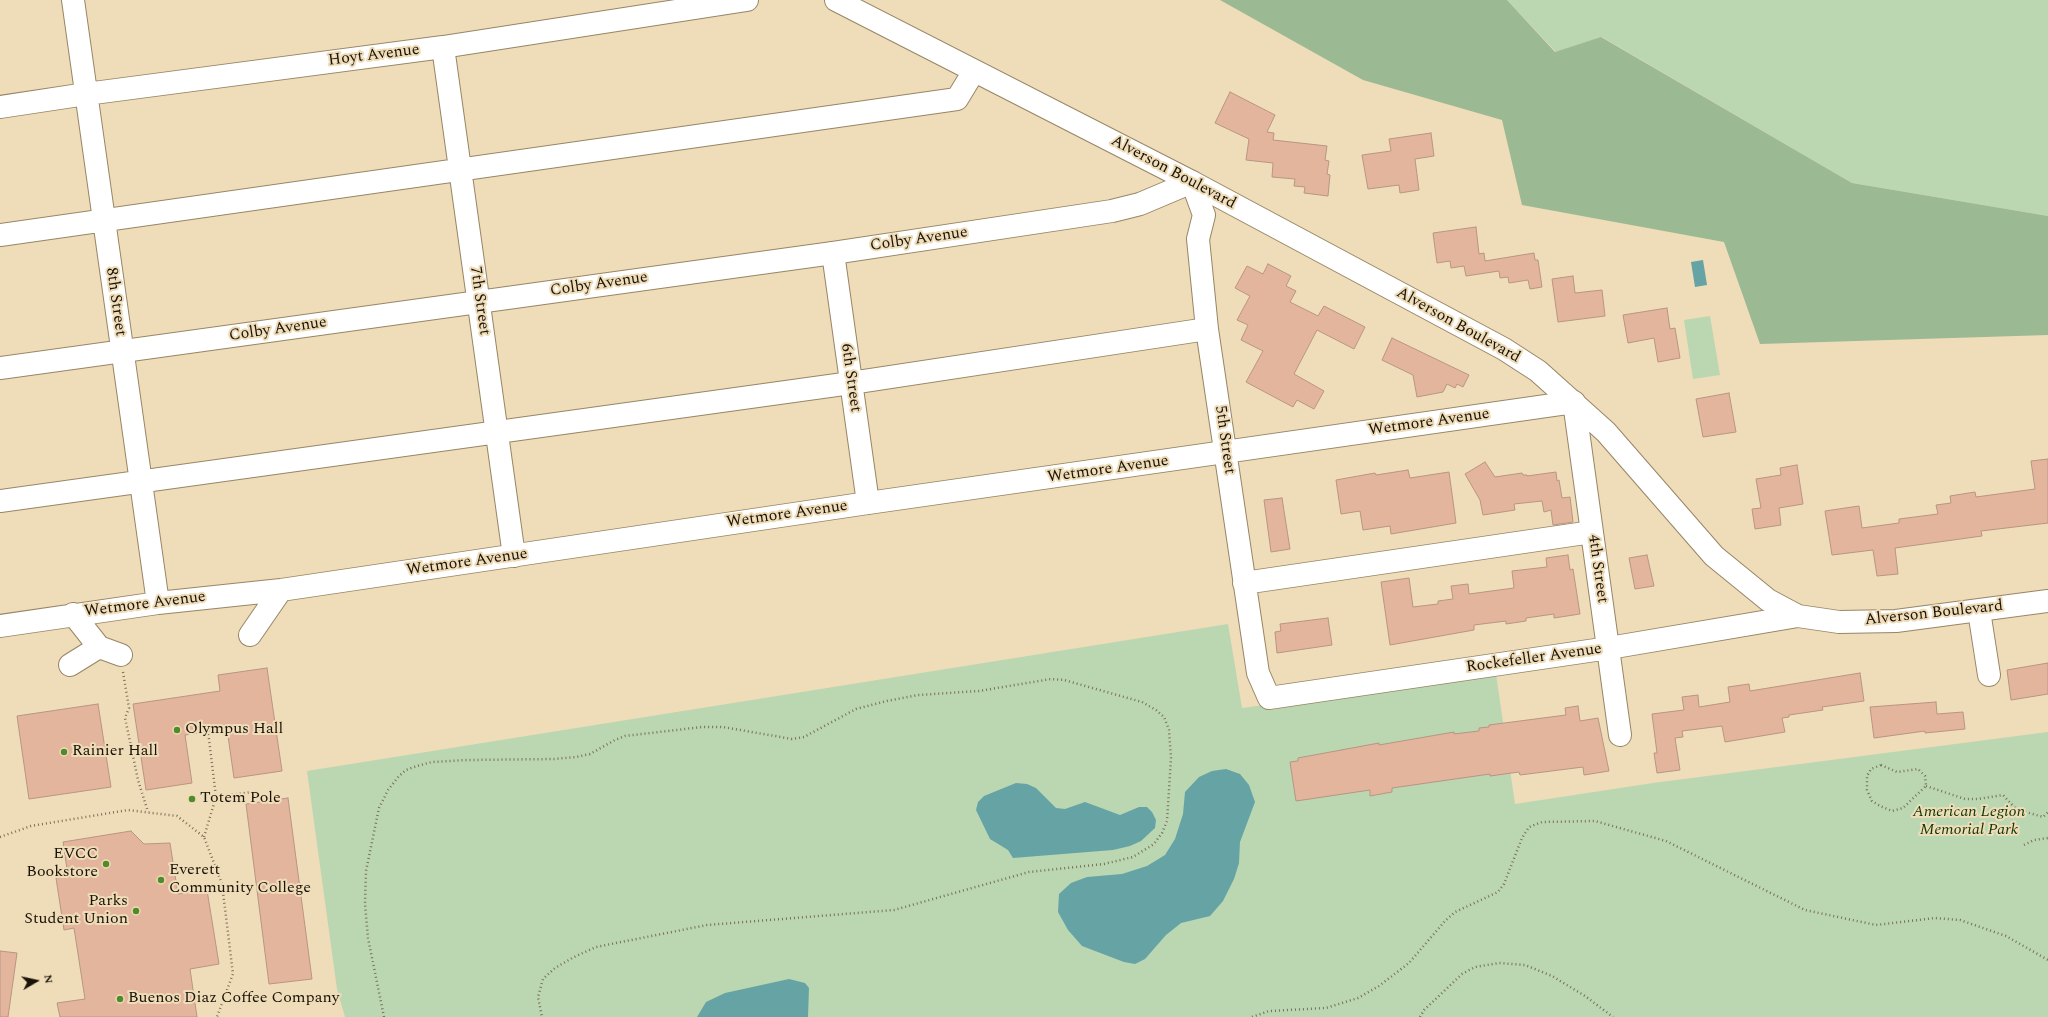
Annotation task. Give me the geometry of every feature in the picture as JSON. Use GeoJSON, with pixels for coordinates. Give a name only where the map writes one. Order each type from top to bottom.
{"type":"FeatureCollection","features":[{"type":"Feature","properties":{"kind":"street","name":"8th Street"},"geometry":{"type":"LineString","coordinates":[[73,0],[158,603]]}},
{"type":"Feature","properties":{"kind":"street","name":"Hoyt Avenue"},"geometry":{"type":"LineString","coordinates":[[0,107],[86,94],[444,47],[747,0]]}},
{"type":"Feature","properties":{"kind":"street","name":"Alverson Boulevard"},"geometry":{"type":"LineString","coordinates":[[836,0],[1192,182],[1504,349],[1538,371],[1606,432],[1714,556],[1768,600],[1798,616],[1839,622],[1896,621],[2048,601]]}},
{"type":"Feature","properties":{"kind":"street","name":"7th Street"},"geometry":{"type":"LineString","coordinates":[[444,47],[514,556]]}},
{"type":"Feature","properties":{"kind":"street"},"geometry":{"type":"LineString","coordinates":[[0,235],[957,99],[974,71]]}},
{"type":"Feature","properties":{"kind":"street","name":"Colby Avenue"},"geometry":{"type":"LineString","coordinates":[[0,368],[833,253],[1112,211],[1140,204],[1192,182]]}},
{"type":"Feature","properties":{"kind":"street","name":"5th Street"},"geometry":{"type":"LineString","coordinates":[[1192,182],[1204,215],[1198,239],[1207,329],[1244,583],[1258,673],[1269,698]]}},
{"type":"Feature","properties":{"kind":"street","name":"6th Street"},"geometry":{"type":"LineString","coordinates":[[833,253],[868,503]]}},
{"type":"Feature","properties":{"kind":"street"},"geometry":{"type":"LineString","coordinates":[[0,501],[851,383],[1207,329]]}},
{"type":"Feature","properties":{"kind":"street","name":"Wetmore Avenue"},"geometry":{"type":"LineString","coordinates":[[0,626],[73,614],[158,603],[281,590],[868,503],[1574,402]]}},
{"type":"Feature","properties":{"kind":"street","name":"4th Street"},"geometry":{"type":"LineString","coordinates":[[1574,402],[1620,735]]}},
{"type":"Feature","properties":{"kind":"street"},"geometry":{"type":"LineString","coordinates":[[1244,583],[1592,532]]}},
{"type":"Feature","properties":{"kind":"street"},"geometry":{"type":"LineString","coordinates":[[250,635],[281,590]]}},
{"type":"Feature","properties":{"kind":"street"},"geometry":{"type":"LineString","coordinates":[[1979,611],[1989,676]]}},
{"type":"Feature","properties":{"kind":"street"},"geometry":{"type":"LineString","coordinates":[[73,614],[99,647],[121,655]]}},
{"type":"Feature","properties":{"kind":"street","name":"Rockefeller Avenue"},"geometry":{"type":"LineString","coordinates":[[1269,698],[1609,648],[1798,616]]}},
{"type":"Feature","properties":{"kind":"street"},"geometry":{"type":"LineString","coordinates":[[76,662],[99,647]]}},
{"type":"Feature","properties":{"kind":"path"},"geometry":{"type":"LineString","coordinates":[[121,655],[129,708],[125,718],[138,780],[148,812]]}},
{"type":"Feature","properties":{"kind":"path"},"geometry":{"type":"LineString","coordinates":[[384,1017],[368,938],[365,904],[366,871],[371,837],[382,802],[388,790],[406,770],[432,762],[554,759],[576,757],[590,754],[625,736],[702,727],[723,727],[792,739],[804,737],[856,709],[887,700],[918,695],[979,691],[1051,679],[1064,680],[1142,702],[1156,710],[1164,718],[1169,730],[1171,758],[1167,821],[1162,833],[1154,844],[1133,857],[1104,864],[1029,872],[894,910],[707,925],[596,947],[574,956],[543,979],[538,996],[542,1017]]}},
{"type":"Feature","properties":{"kind":"path"},"geometry":{"type":"LineString","coordinates":[[204,837],[216,797],[208,731]]}},
{"type":"Feature","properties":{"kind":"path"},"geometry":{"type":"LineString","coordinates":[[1881,765],[1896,772],[1918,769],[1925,776],[1926,786],[1903,808],[1892,810],[1872,801],[1867,790],[1867,776],[1872,769],[1881,765]]}},
{"type":"Feature","properties":{"kind":"path"},"geometry":{"type":"LineString","coordinates":[[1926,786],[1965,799],[1978,799],[2003,795],[2016,809],[2048,819]]}},
{"type":"Feature","properties":{"kind":"path"},"geometry":{"type":"LineString","coordinates":[[216,797],[259,791]]}},
{"type":"Feature","properties":{"kind":"path"},"geometry":{"type":"LineString","coordinates":[[0,837],[38,824],[128,810],[177,816],[204,837],[222,884],[234,974],[217,1017]]}},
{"type":"Feature","properties":{"kind":"path"},"geometry":{"type":"LineString","coordinates":[[2043,817],[2048,812]]}},
{"type":"Feature","properties":{"kind":"path"},"geometry":{"type":"LineString","coordinates":[[1252,1017],[1269,1011],[1326,1008],[1358,998],[1379,986],[1409,963],[1445,921],[1455,912],[1498,892],[1504,884],[1522,838],[1529,828],[1542,822],[1595,821],[1666,842],[1795,905],[1818,912],[1876,925],[1935,918],[1960,920],[2006,936],[2048,960]]}},
{"type":"Feature","properties":{"kind":"path"},"geometry":{"type":"LineString","coordinates":[[2024,845],[2034,840],[2048,838]]}},
{"type":"Feature","properties":{"kind":"path"},"geometry":{"type":"LineString","coordinates":[[1420,1017],[1424,1010],[1462,974],[1475,967],[1499,963],[1525,965],[1552,976],[1585,996],[1613,1017]]}},
{"type":"Feature","properties":{"kind":"green space"},"geometry":{"type":"Polygon","coordinates":[[[1220,0],[1507,0],[1555,52],[1601,37],[1852,183],[2048,216],[2048,335],[1760,344],[1724,242],[1522,205],[1502,120],[1363,80],[1220,0]]]}},
{"type":"Feature","properties":{"kind":"green space"},"geometry":{"type":"Polygon","coordinates":[[[1507,0],[2048,0],[2048,216],[1852,183],[1602,37],[1556,52],[1507,0]]]}},
{"type":"Feature","properties":{"kind":"green space"},"geometry":{"type":"Polygon","coordinates":[[[1710,316],[1720,375],[1693,379],[1684,320],[1710,316]]]}},
{"type":"Feature","properties":{"kind":"green space","name":"American Legion Memorial Park"},"geometry":{"type":"Polygon","coordinates":[[[1228,624],[1242,708],[1496,674],[1515,804],[1653,783],[2048,732],[2048,1017],[345,1017],[337,989],[307,771],[1228,624]]]}},
{"type":"Feature","properties":{"kind":"water"},"geometry":{"type":"Polygon","coordinates":[[[1703,260],[1707,285],[1695,287],[1691,262],[1703,260]]]}},
{"type":"Feature","properties":{"kind":"water"},"geometry":{"type":"Polygon","coordinates":[[[1226,769],[1240,774],[1249,785],[1255,802],[1240,842],[1239,863],[1234,879],[1223,901],[1210,916],[1181,923],[1166,935],[1145,959],[1135,964],[1124,962],[1082,946],[1068,930],[1058,912],[1059,894],[1071,883],[1087,877],[1122,874],[1147,866],[1165,855],[1175,839],[1183,814],[1185,792],[1199,777],[1212,771],[1226,769]]]}},
{"type":"Feature","properties":{"kind":"water"},"geometry":{"type":"Polygon","coordinates":[[[1016,783],[1027,784],[1036,788],[1056,808],[1065,809],[1085,802],[1120,815],[1139,807],[1147,807],[1152,812],[1156,820],[1155,828],[1141,841],[1130,846],[1113,850],[1013,858],[1008,850],[990,839],[976,810],[978,802],[984,796],[1016,783]]]}},
{"type":"Feature","properties":{"kind":"water"},"geometry":{"type":"Polygon","coordinates":[[[789,979],[805,983],[809,988],[808,1017],[697,1017],[706,1002],[725,993],[789,979]]]}},
{"type":"Feature","properties":{"kind":"building"},"geometry":{"type":"Polygon","coordinates":[[[1230,92],[1275,115],[1267,132],[1274,133],[1273,140],[1327,146],[1325,160],[1329,161],[1327,174],[1330,175],[1328,196],[1304,193],[1305,187],[1294,186],[1295,179],[1272,177],[1273,163],[1246,160],[1249,139],[1215,123],[1230,92]]]}},
{"type":"Feature","properties":{"kind":"building"},"geometry":{"type":"Polygon","coordinates":[[[1431,133],[1434,156],[1415,159],[1419,190],[1400,193],[1399,185],[1368,189],[1362,155],[1391,151],[1389,139],[1431,133]]]}},
{"type":"Feature","properties":{"kind":"building"},"geometry":{"type":"Polygon","coordinates":[[[1476,227],[1479,254],[1484,253],[1485,261],[1534,253],[1535,260],[1538,260],[1542,287],[1530,289],[1528,280],[1509,283],[1508,277],[1500,278],[1499,271],[1466,276],[1464,266],[1451,268],[1450,261],[1437,263],[1433,233],[1476,227]]]}},
{"type":"Feature","properties":{"kind":"building"},"geometry":{"type":"Polygon","coordinates":[[[1268,264],[1291,276],[1286,286],[1296,291],[1290,302],[1318,316],[1324,306],[1365,327],[1354,349],[1317,330],[1294,374],[1324,391],[1314,409],[1297,400],[1293,407],[1246,382],[1263,351],[1241,340],[1248,325],[1237,320],[1250,296],[1235,288],[1247,266],[1263,274],[1268,264]]]}},
{"type":"Feature","properties":{"kind":"building"},"geometry":{"type":"Polygon","coordinates":[[[1573,276],[1575,293],[1602,290],[1605,316],[1558,322],[1552,279],[1573,276]]]}},
{"type":"Feature","properties":{"kind":"building"},"geometry":{"type":"Polygon","coordinates":[[[1667,308],[1670,329],[1675,328],[1680,358],[1658,362],[1654,338],[1628,343],[1623,315],[1667,308]]]}},
{"type":"Feature","properties":{"kind":"building"},"geometry":{"type":"Polygon","coordinates":[[[1392,338],[1469,375],[1463,387],[1457,384],[1455,388],[1447,384],[1443,392],[1417,397],[1413,375],[1382,360],[1392,338]]]}},
{"type":"Feature","properties":{"kind":"building"},"geometry":{"type":"Polygon","coordinates":[[[1729,393],[1736,432],[1703,437],[1696,399],[1729,393]]]}},
{"type":"Feature","properties":{"kind":"building"},"geometry":{"type":"Polygon","coordinates":[[[2048,459],[2048,523],[1981,531],[1982,536],[1895,548],[1898,574],[1877,576],[1873,550],[1832,555],[1825,511],[1859,506],[1862,528],[1899,523],[1899,519],[1938,514],[1936,505],[1951,503],[1950,496],[1975,492],[1976,497],[2035,489],[2031,461],[2048,459]]]}},
{"type":"Feature","properties":{"kind":"building"},"geometry":{"type":"Polygon","coordinates":[[[1485,462],[1495,477],[1522,473],[1523,475],[1527,476],[1556,472],[1562,498],[1570,497],[1573,522],[1553,525],[1551,510],[1544,512],[1542,501],[1514,504],[1515,510],[1483,515],[1480,500],[1465,474],[1485,462]]]}},
{"type":"Feature","properties":{"kind":"building"},"geometry":{"type":"Polygon","coordinates":[[[1797,465],[1803,504],[1779,508],[1781,525],[1755,529],[1752,509],[1761,508],[1756,479],[1781,475],[1780,468],[1797,465]]]}},
{"type":"Feature","properties":{"kind":"building"},"geometry":{"type":"Polygon","coordinates":[[[1408,470],[1410,478],[1449,472],[1456,523],[1391,534],[1390,526],[1363,530],[1360,511],[1341,514],[1336,480],[1375,473],[1376,475],[1408,470]]]}},
{"type":"Feature","properties":{"kind":"building"},"geometry":{"type":"Polygon","coordinates":[[[1282,498],[1290,549],[1271,552],[1264,500],[1282,498]]]}},
{"type":"Feature","properties":{"kind":"building"},"geometry":{"type":"Polygon","coordinates":[[[1568,555],[1570,570],[1573,569],[1580,614],[1554,618],[1554,614],[1526,618],[1526,621],[1506,624],[1506,621],[1474,625],[1474,630],[1390,645],[1381,582],[1409,578],[1413,607],[1438,604],[1438,601],[1453,599],[1451,586],[1468,584],[1469,594],[1514,588],[1512,571],[1547,567],[1546,558],[1568,555]]]}},
{"type":"Feature","properties":{"kind":"building"},"geometry":{"type":"Polygon","coordinates":[[[1647,555],[1654,586],[1635,589],[1629,558],[1647,555]]]}},
{"type":"Feature","properties":{"kind":"building"},"geometry":{"type":"Polygon","coordinates":[[[1328,618],[1332,645],[1277,653],[1275,632],[1281,631],[1280,624],[1328,618]]]}},
{"type":"Feature","properties":{"kind":"building"},"geometry":{"type":"Polygon","coordinates":[[[2048,663],[2048,694],[2011,700],[2007,670],[2048,663]]]}},
{"type":"Feature","properties":{"kind":"building","name":"Olympus Hall"},"geometry":{"type":"Polygon","coordinates":[[[267,668],[282,771],[234,778],[227,729],[185,735],[192,783],[146,790],[133,704],[220,691],[218,675],[267,668]]]}},
{"type":"Feature","properties":{"kind":"building"},"geometry":{"type":"Polygon","coordinates":[[[1860,673],[1864,701],[1822,707],[1823,710],[1789,715],[1789,717],[1782,718],[1785,732],[1725,742],[1722,726],[1682,731],[1683,737],[1675,738],[1680,770],[1657,773],[1654,753],[1657,753],[1652,714],[1684,710],[1682,697],[1698,695],[1699,707],[1730,702],[1728,687],[1749,684],[1750,691],[1860,673]]]}},
{"type":"Feature","properties":{"kind":"building"},"geometry":{"type":"Polygon","coordinates":[[[1936,702],[1937,714],[1963,712],[1965,729],[1925,733],[1925,731],[1874,738],[1870,707],[1936,702]]]}},
{"type":"Feature","properties":{"kind":"building","name":"Rainier Hall"},"geometry":{"type":"Polygon","coordinates":[[[98,704],[111,787],[29,799],[17,716],[98,704]]]}},
{"type":"Feature","properties":{"kind":"building"},"geometry":{"type":"Polygon","coordinates":[[[1578,706],[1580,721],[1598,718],[1609,771],[1584,775],[1583,767],[1520,775],[1519,772],[1490,776],[1490,774],[1392,788],[1392,792],[1370,796],[1370,790],[1296,801],[1290,762],[1298,761],[1298,758],[1379,743],[1379,745],[1454,732],[1454,734],[1479,731],[1479,728],[1489,727],[1489,725],[1566,715],[1565,708],[1578,706]]]}},
{"type":"Feature","properties":{"kind":"building"},"geometry":{"type":"Polygon","coordinates":[[[288,798],[312,979],[269,984],[246,804],[288,798]]]}},
{"type":"Feature","properties":{"kind":"building","name":"Parks Student Union"},"geometry":{"type":"Polygon","coordinates":[[[131,831],[144,844],[170,843],[178,894],[207,890],[219,964],[190,969],[197,1017],[60,1017],[57,1003],[85,999],[74,928],[64,930],[56,878],[68,876],[63,842],[131,831]]]}},
{"type":"Feature","properties":{"kind":"building"},"geometry":{"type":"Polygon","coordinates":[[[0,951],[17,953],[8,1017],[0,1017],[0,951]]]}},
{"type":"Feature","properties":{"kind":"place","name":"Olympus Hall"},"geometry":{"type":"Point","coordinates":[177,730]}},
{"type":"Feature","properties":{"kind":"place","name":"Rainier Hall"},"geometry":{"type":"Point","coordinates":[64,752]}},
{"type":"Feature","properties":{"kind":"place","name":"Totem Pole"},"geometry":{"type":"Point","coordinates":[192,799]}},
{"type":"Feature","properties":{"kind":"place","name":"EVCC Bookstore"},"geometry":{"type":"Point","coordinates":[106,864]}},
{"type":"Feature","properties":{"kind":"place","name":"Everett Community College"},"geometry":{"type":"Point","coordinates":[161,880]}},
{"type":"Feature","properties":{"kind":"place","name":"Parks Student Union"},"geometry":{"type":"Point","coordinates":[136,911]}},
{"type":"Feature","properties":{"kind":"place","name":"Buenos Diaz Coffee Company"},"geometry":{"type":"Point","coordinates":[120,999]}}]}
